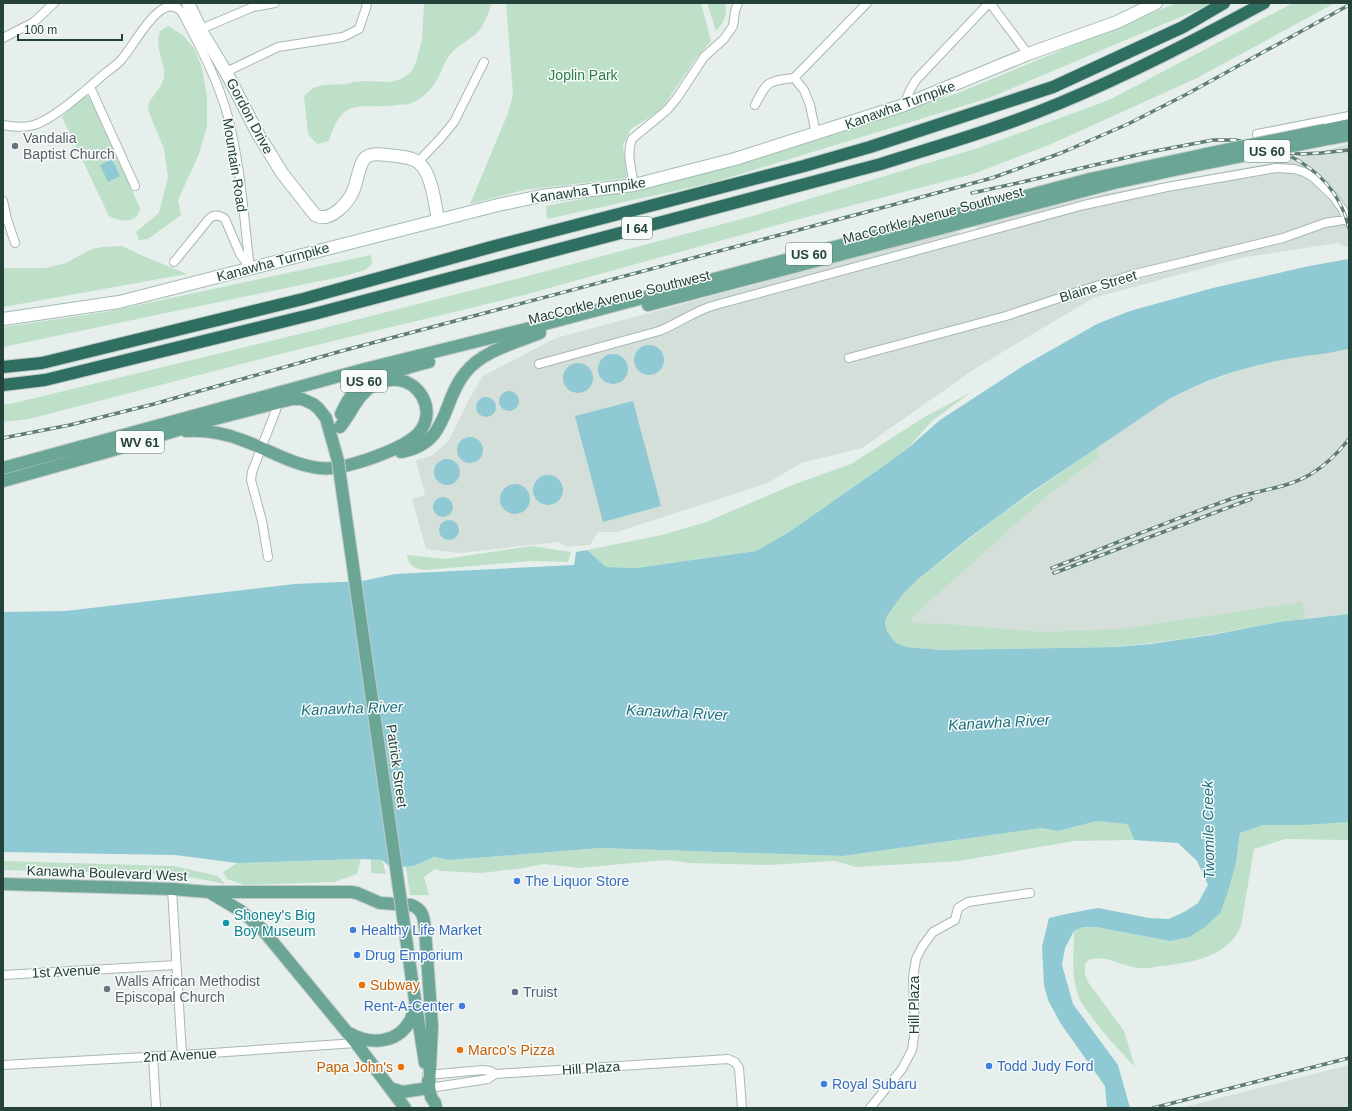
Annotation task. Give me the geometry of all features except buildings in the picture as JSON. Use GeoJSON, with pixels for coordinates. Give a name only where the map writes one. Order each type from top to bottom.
{"type":"FeatureCollection","features":[{"type":"Feature","properties":{"kind":"highway","name":"I 64"},"geometry":{"type":"LineString","coordinates":[[3,367],[42,363],[303,299],[495,246],[804,166],[1052,87],[1183,27],[1224,3]]}},
{"type":"Feature","properties":{"kind":"highway","name":"I 64"},"geometry":{"type":"LineString","coordinates":[[3,385],[45,380],[314,314],[881,164],[957,141],[1059,104],[1128,73],[1192,43],[1264,3]]}},
{"type":"Feature","properties":{"kind":"main road","name":"Gordon Drive"},"geometry":{"type":"LineString","coordinates":[[188,3],[258,134],[282,173],[315,215],[319,217],[329,216],[349,197],[354,189],[363,160],[370,155],[402,156],[418,162]]}},
{"type":"Feature","properties":{"kind":"main road","name":"Kanawha Turnpike"},"geometry":{"type":"LineString","coordinates":[[3,319],[119,302],[250,269],[301,254],[520,200],[634,185],[735,159],[904,105],[1028,54],[1117,22],[1156,3]]}},
{"type":"Feature","properties":{"kind":"main road","name":"MacCorkle Avenue Southwest"},"geometry":{"type":"LineString","coordinates":[[412,358],[1090,179],[1206,159],[1326,135],[1349,126]]}},
{"type":"Feature","properties":{"kind":"main road","name":"MacCorkle Avenue Southwest"},"geometry":{"type":"LineString","coordinates":[[1326,135],[1349,135]]}},
{"type":"Feature","properties":{"kind":"main road","name":"MacCorkle Avenue Southwest"},"geometry":{"type":"LineString","coordinates":[[336,429],[370,387],[399,370],[1206,159]]}},
{"type":"Feature","properties":{"kind":"main road"},"geometry":{"type":"LineString","coordinates":[[418,162],[426,169],[438,220]]}},
{"type":"Feature","properties":{"kind":"main road"},"geometry":{"type":"LineString","coordinates":[[380,455],[406,451],[415,448],[427,440],[437,431],[442,423],[458,383],[472,365],[483,357],[540,333]]}},
{"type":"Feature","properties":{"kind":"main road"},"geometry":{"type":"LineString","coordinates":[[278,397],[371,367],[412,358]]}},
{"type":"Feature","properties":{"kind":"main road","name":"Patrick Street"},"geometry":{"type":"LineString","coordinates":[[412,358],[383,368],[372,374],[362,383],[347,402],[336,429],[338,461],[415,1003],[429,1075]]}},
{"type":"Feature","properties":{"kind":"main road"},"geometry":{"type":"LineString","coordinates":[[157,436],[194,431],[214,432],[242,439],[306,466],[320,468],[345,466],[380,455],[411,440],[417,435],[426,421],[427,411],[425,401],[420,393],[409,384],[391,380],[384,381],[370,387]]}},
{"type":"Feature","properties":{"kind":"main road"},"geometry":{"type":"LineString","coordinates":[[278,397],[297,399],[313,404],[323,413],[336,429]]}},
{"type":"Feature","properties":{"kind":"main road","name":"WV 61"},"geometry":{"type":"LineString","coordinates":[[3,468],[278,397]]}},
{"type":"Feature","properties":{"kind":"main road"},"geometry":{"type":"LineString","coordinates":[[220,413],[230,429],[242,439]]}},
{"type":"Feature","properties":{"kind":"main road","name":"WV 61"},"geometry":{"type":"LineString","coordinates":[[3,481],[110,452],[220,413]]}},
{"type":"Feature","properties":{"kind":"main road","name":"Kanawha Boulevard West"},"geometry":{"type":"LineString","coordinates":[[3,884],[249,893],[351,892],[380,903],[411,905],[418,908],[424,918],[430,989],[432,1026],[429,1075]]}},
{"type":"Feature","properties":{"kind":"main road","name":"Kanawha Boulevard West"},"geometry":{"type":"LineString","coordinates":[[209,892],[236,907],[262,929],[356,1043],[406,1108]]}},
{"type":"Feature","properties":{"kind":"main road"},"geometry":{"type":"LineString","coordinates":[[236,907],[237,898],[240,895],[249,893]]}},
{"type":"Feature","properties":{"kind":"main road"},"geometry":{"type":"LineString","coordinates":[[346,1031],[363,1040],[384,1041],[390,1039],[400,1032],[410,1021],[415,1003]]}},
{"type":"Feature","properties":{"kind":"main road"},"geometry":{"type":"LineString","coordinates":[[390,1088],[431,1100],[429,1075]]}},
{"type":"Feature","properties":{"kind":"street"},"geometry":{"type":"LineString","coordinates":[[3,38],[34,22],[54,3]]}},
{"type":"Feature","properties":{"kind":"street"},"geometry":{"type":"LineString","coordinates":[[201,29],[253,7],[275,3]]}},
{"type":"Feature","properties":{"kind":"street"},"geometry":{"type":"LineString","coordinates":[[226,72],[278,46],[343,37],[358,28],[367,3]]}},
{"type":"Feature","properties":{"kind":"street"},"geometry":{"type":"LineString","coordinates":[[634,185],[630,156],[630,146],[632,140],[667,110],[677,98],[704,57],[724,39],[733,26],[735,11],[738,3]]}},
{"type":"Feature","properties":{"kind":"street"},"geometry":{"type":"LineString","coordinates":[[755,105],[763,88],[768,83],[774,80],[794,78],[867,3]]}},
{"type":"Feature","properties":{"kind":"street"},"geometry":{"type":"LineString","coordinates":[[904,105],[916,80],[989,3],[1028,54]]}},
{"type":"Feature","properties":{"kind":"street","name":"Mountain Road"},"geometry":{"type":"LineString","coordinates":[[3,125],[15,127],[33,125],[51,117],[121,61],[152,18],[164,8],[173,4],[181,10],[190,27],[214,80],[228,116],[238,170],[250,269]]}},
{"type":"Feature","properties":{"kind":"street"},"geometry":{"type":"LineString","coordinates":[[418,162],[454,122],[484,62]]}},
{"type":"Feature","properties":{"kind":"street"},"geometry":{"type":"LineString","coordinates":[[794,78],[804,90],[810,105],[816,134]]}},
{"type":"Feature","properties":{"kind":"street"},"geometry":{"type":"LineString","coordinates":[[90,87],[135,186]]}},
{"type":"Feature","properties":{"kind":"street"},"geometry":{"type":"LineString","coordinates":[[1257,134],[1349,116]]}},
{"type":"Feature","properties":{"kind":"street"},"geometry":{"type":"LineString","coordinates":[[539,364],[659,331],[697,311],[712,306],[1084,205],[1167,187],[1276,168],[1294,169],[1309,174],[1328,190],[1349,220]]}},
{"type":"Feature","properties":{"kind":"street"},"geometry":{"type":"LineString","coordinates":[[3,201],[15,243]]}},
{"type":"Feature","properties":{"kind":"street"},"geometry":{"type":"LineString","coordinates":[[174,262],[208,219],[216,215],[225,219],[240,254],[250,269]]}},
{"type":"Feature","properties":{"kind":"street","name":"Blaine Street"},"geometry":{"type":"LineString","coordinates":[[849,358],[1006,316],[1135,274],[1283,238],[1325,223],[1349,220]]}},
{"type":"Feature","properties":{"kind":"street"},"geometry":{"type":"LineString","coordinates":[[268,557],[262,521],[251,480],[254,465],[276,410],[278,397]]}},
{"type":"Feature","properties":{"kind":"street"},"geometry":{"type":"LineString","coordinates":[[172,889],[182,1055]]}},
{"type":"Feature","properties":{"kind":"street","name":"Hill Plaza"},"geometry":{"type":"LineString","coordinates":[[870,1108],[902,1069],[912,1050],[915,1029],[914,967],[922,947],[933,932],[955,920],[958,908],[968,902],[1030,893]]}},
{"type":"Feature","properties":{"kind":"street","name":"1st Avenue"},"geometry":{"type":"LineString","coordinates":[[3,975],[176,965]]}},
{"type":"Feature","properties":{"kind":"street","name":"2nd Avenue"},"geometry":{"type":"LineString","coordinates":[[3,1065],[356,1043]]}},
{"type":"Feature","properties":{"kind":"street"},"geometry":{"type":"LineString","coordinates":[[152,1056],[156,1108]]}},
{"type":"Feature","properties":{"kind":"street","name":"Hill Plaza"},"geometry":{"type":"LineString","coordinates":[[431,1100],[495,1074],[728,1059],[737,1064],[739,1068],[742,1108]]}},
{"type":"Feature","properties":{"kind":"street","name":"Hill Plaza"},"geometry":{"type":"LineString","coordinates":[[429,1075],[483,1070],[490,1071],[495,1074]]}},
{"type":"Feature","properties":{"kind":"shaded area"},"geometry":{"type":"Polygon","coordinates":[[[1349,144],[1349,246],[1345,247],[1338,243],[1241,258],[1093,298],[976,368],[862,448],[801,463],[768,483],[617,532],[598,532],[590,545],[567,547],[558,542],[460,553],[426,549],[412,499],[425,495],[416,460],[431,456],[448,442],[469,399],[483,376],[556,338],[955,231],[959,232],[961,238],[977,232],[977,226],[1106,193],[1288,160],[1349,144]]]}},
{"type":"Feature","properties":{"kind":"shaded area"},"geometry":{"type":"Polygon","coordinates":[[[1349,349],[1349,614],[1035,648],[963,650],[887,616],[1090,452],[1169,399],[1185,390],[1243,369],[1287,358],[1349,349]]]}},
{"type":"Feature","properties":{"kind":"shaded area"},"geometry":{"type":"Polygon","coordinates":[[[1349,1065],[1349,1108],[1181,1108],[1349,1065]]]}},
{"type":"Feature","properties":{"kind":"green space"},"geometry":{"type":"Polygon","coordinates":[[[424,3],[492,3],[480,30],[452,52],[436,82],[424,96],[409,104],[362,106],[347,111],[340,117],[334,126],[329,141],[317,144],[308,134],[304,96],[313,88],[323,85],[348,84],[365,81],[390,82],[401,79],[411,72],[416,62],[422,40],[424,3]]]}},
{"type":"Feature","properties":{"kind":"green space","name":"Joplin Park"},"geometry":{"type":"Polygon","coordinates":[[[506,3],[701,3],[711,41],[697,57],[663,107],[655,114],[631,129],[623,145],[627,178],[524,190],[470,204],[508,113],[513,95],[506,3]]]}},
{"type":"Feature","properties":{"kind":"green space"},"geometry":{"type":"Polygon","coordinates":[[[707,3],[725,3],[725,18],[716,31],[707,3]]]}},
{"type":"Feature","properties":{"kind":"green space"},"geometry":{"type":"Polygon","coordinates":[[[1176,3],[1210,3],[1204,7],[989,98],[711,183],[547,219],[546,206],[674,181],[958,93],[1176,3]]]}},
{"type":"Feature","properties":{"kind":"green space"},"geometry":{"type":"Polygon","coordinates":[[[1293,3],[1335,3],[1197,78],[1049,145],[973,174],[788,222],[524,295],[296,350],[29,419],[3,422],[3,404],[10,404],[320,329],[516,279],[753,216],[981,147],[1109,100],[1293,3]]]}},
{"type":"Feature","properties":{"kind":"green space"},"geometry":{"type":"Polygon","coordinates":[[[168,26],[183,35],[195,50],[202,68],[207,96],[207,126],[199,154],[178,200],[181,215],[148,239],[139,240],[136,232],[159,213],[168,177],[164,149],[148,110],[149,102],[160,87],[164,78],[164,69],[158,39],[160,31],[168,26]]]}},
{"type":"Feature","properties":{"kind":"green space"},"geometry":{"type":"Polygon","coordinates":[[[83,96],[90,98],[140,208],[139,213],[132,219],[118,220],[109,216],[62,117],[83,96]]]}},
{"type":"Feature","properties":{"kind":"green space"},"geometry":{"type":"Polygon","coordinates":[[[122,246],[187,274],[3,307],[3,268],[46,268],[66,263],[92,249],[122,246]]]}},
{"type":"Feature","properties":{"kind":"green space"},"geometry":{"type":"Polygon","coordinates":[[[371,255],[372,264],[365,270],[344,276],[3,347],[3,327],[106,312],[371,255]]]}},
{"type":"Feature","properties":{"kind":"green space"},"geometry":{"type":"Polygon","coordinates":[[[970,393],[932,421],[907,449],[789,532],[756,551],[636,568],[606,567],[587,550],[662,535],[706,522],[795,484],[851,464],[926,416],[970,393]]]}},
{"type":"Feature","properties":{"kind":"green space"},"geometry":{"type":"Polygon","coordinates":[[[1096,448],[1098,458],[1049,494],[911,618],[912,623],[946,624],[1044,632],[1121,629],[1302,602],[1305,619],[1279,622],[1191,638],[1117,647],[941,650],[906,647],[896,643],[886,629],[885,622],[887,616],[902,595],[917,580],[996,518],[1096,448]]]}},
{"type":"Feature","properties":{"kind":"green space"},"geometry":{"type":"Polygon","coordinates":[[[532,546],[571,552],[568,562],[530,561],[425,570],[413,566],[409,562],[407,555],[445,559],[532,546]]]}},
{"type":"Feature","properties":{"kind":"green space"},"geometry":{"type":"Polygon","coordinates":[[[1097,821],[1128,823],[1134,840],[1074,841],[959,861],[856,867],[835,861],[768,865],[690,863],[666,860],[579,868],[544,864],[518,869],[481,873],[442,871],[435,869],[424,877],[429,895],[410,895],[406,867],[414,866],[434,857],[450,860],[601,848],[843,856],[1041,828],[1058,831],[1097,821]]]}},
{"type":"Feature","properties":{"kind":"green space"},"geometry":{"type":"Polygon","coordinates":[[[1349,822],[1349,840],[1285,839],[1254,849],[1241,926],[1228,945],[1218,951],[1184,963],[1148,968],[1129,966],[1098,958],[1090,960],[1085,964],[1085,974],[1088,982],[1124,1031],[1135,1067],[1102,1030],[1079,998],[1074,977],[1074,931],[1083,927],[1096,927],[1170,941],[1220,912],[1228,892],[1236,863],[1240,833],[1263,825],[1349,822]]]}},
{"type":"Feature","properties":{"kind":"green space"},"geometry":{"type":"Polygon","coordinates":[[[361,859],[357,874],[334,882],[244,885],[227,879],[223,872],[237,863],[361,859]]]}},
{"type":"Feature","properties":{"kind":"green space"},"geometry":{"type":"Polygon","coordinates":[[[371,859],[382,860],[386,874],[371,873],[371,859]]]}},
{"type":"Feature","properties":{"kind":"green space"},"geometry":{"type":"Polygon","coordinates":[[[3,861],[174,866],[218,876],[225,884],[179,875],[3,870],[3,861]]]}},
{"type":"Feature","properties":{"kind":"water"},"geometry":{"type":"Polygon","coordinates":[[[112,159],[120,176],[108,182],[100,165],[112,159]]]}},
{"type":"Feature","properties":{"kind":"water"},"geometry":{"type":"Polygon","coordinates":[[[1349,259],[1349,349],[1282,360],[1243,369],[1206,382],[1169,399],[1027,495],[969,538],[917,580],[902,595],[887,616],[885,622],[886,629],[896,643],[906,647],[941,650],[1117,647],[1212,635],[1279,622],[1349,614],[1349,822],[1303,825],[1263,825],[1240,833],[1236,863],[1228,892],[1220,913],[1205,927],[1189,937],[1170,941],[1096,927],[1083,927],[1074,931],[1065,948],[1062,965],[1073,1004],[1118,1065],[1130,1108],[1107,1108],[1105,1086],[1061,1024],[1048,1000],[1044,985],[1042,947],[1049,918],[1098,908],[1149,918],[1169,919],[1186,911],[1198,903],[1208,885],[1197,861],[1178,843],[1134,840],[1128,824],[1097,821],[1058,831],[1041,828],[843,856],[601,848],[450,860],[434,857],[414,866],[391,868],[382,860],[361,859],[237,863],[175,855],[3,852],[3,612],[66,611],[295,584],[362,581],[395,574],[574,565],[576,552],[587,550],[606,567],[636,568],[756,551],[789,532],[889,462],[907,449],[940,420],[1023,366],[1097,324],[1130,311],[1213,288],[1309,266],[1349,259]]]}},
{"type":"Feature","properties":{"kind":"water"},"geometry":{"type":"Polygon","coordinates":[[[649,345],[660,349],[664,360],[660,371],[649,375],[638,371],[634,360],[638,349],[649,345]]]}},
{"type":"Feature","properties":{"kind":"water"},"geometry":{"type":"Polygon","coordinates":[[[613,354],[624,358],[628,369],[624,380],[613,384],[602,380],[598,369],[602,358],[613,354]]]}},
{"type":"Feature","properties":{"kind":"water"},"geometry":{"type":"Polygon","coordinates":[[[578,363],[589,367],[593,378],[589,389],[578,393],[567,389],[563,378],[567,367],[578,363]]]}},
{"type":"Feature","properties":{"kind":"water"},"geometry":{"type":"Polygon","coordinates":[[[505,391],[513,391],[519,397],[519,405],[513,411],[505,411],[499,405],[499,397],[505,391]]]}},
{"type":"Feature","properties":{"kind":"water"},"geometry":{"type":"Polygon","coordinates":[[[482,397],[490,397],[496,403],[496,411],[490,417],[482,417],[476,411],[476,403],[482,397]]]}},
{"type":"Feature","properties":{"kind":"water"},"geometry":{"type":"Polygon","coordinates":[[[633,401],[661,506],[603,522],[575,416],[633,401]]]}},
{"type":"Feature","properties":{"kind":"water"},"geometry":{"type":"Polygon","coordinates":[[[470,437],[479,441],[483,450],[479,459],[470,463],[461,459],[457,450],[461,441],[470,437]]]}},
{"type":"Feature","properties":{"kind":"water"},"geometry":{"type":"Polygon","coordinates":[[[447,459],[456,463],[460,472],[456,481],[447,485],[438,481],[434,472],[438,463],[447,459]]]}},
{"type":"Feature","properties":{"kind":"water"},"geometry":{"type":"Polygon","coordinates":[[[548,475],[559,479],[563,490],[559,501],[548,505],[537,501],[533,490],[537,479],[548,475]]]}},
{"type":"Feature","properties":{"kind":"water"},"geometry":{"type":"Polygon","coordinates":[[[515,484],[526,488],[530,499],[526,510],[515,514],[504,510],[500,499],[504,488],[515,484]]]}},
{"type":"Feature","properties":{"kind":"water"},"geometry":{"type":"Polygon","coordinates":[[[439,497],[447,497],[453,503],[453,511],[447,517],[439,517],[433,511],[433,503],[439,497]]]}},
{"type":"Feature","properties":{"kind":"water"},"geometry":{"type":"Polygon","coordinates":[[[445,520],[453,520],[459,526],[459,534],[453,540],[445,540],[439,534],[439,526],[445,520]]]}},
{"type":"Feature","properties":{"kind":"railway"},"geometry":{"type":"LineString","coordinates":[[3,438],[70,425],[154,404],[338,352],[992,178],[1061,153],[1128,124],[1187,94],[1349,5]]}},
{"type":"Feature","properties":{"kind":"railway"},"geometry":{"type":"LineString","coordinates":[[972,193],[1150,152],[1213,140],[1236,140],[1282,152],[1301,154],[1349,150]]}},
{"type":"Feature","properties":{"kind":"railway"},"geometry":{"type":"LineString","coordinates":[[1286,154],[1308,167],[1326,184],[1340,204],[1349,228]]}},
{"type":"Feature","properties":{"kind":"railway"},"geometry":{"type":"LineString","coordinates":[[1052,568],[1231,499],[1292,483],[1311,474],[1327,463],[1349,439]]}},
{"type":"Feature","properties":{"kind":"railway"},"geometry":{"type":"LineString","coordinates":[[1054,573],[1251,499]]}},
{"type":"Feature","properties":{"kind":"railway"},"geometry":{"type":"LineString","coordinates":[[1153,1108],[1349,1058]]}},
{"type":"Feature","properties":{"kind":"place","name":"Vandalia Baptist Church"},"geometry":{"type":"Point","coordinates":[15,146]}},
{"type":"Feature","properties":{"kind":"place","name":"The Liquor Store"},"geometry":{"type":"Point","coordinates":[517,881]}},
{"type":"Feature","properties":{"kind":"place","name":"Shoney's Big Boy Museum"},"geometry":{"type":"Point","coordinates":[226,923]}},
{"type":"Feature","properties":{"kind":"place","name":"Healthy Life Market"},"geometry":{"type":"Point","coordinates":[353,930]}},
{"type":"Feature","properties":{"kind":"place","name":"Drug Emporium"},"geometry":{"type":"Point","coordinates":[357,955]}},
{"type":"Feature","properties":{"kind":"place","name":"Subway"},"geometry":{"type":"Point","coordinates":[362,985]}},
{"type":"Feature","properties":{"kind":"place","name":"Walls African Methodist Episcopal Church"},"geometry":{"type":"Point","coordinates":[107,989]}},
{"type":"Feature","properties":{"kind":"place","name":"Truist"},"geometry":{"type":"Point","coordinates":[515,992]}},
{"type":"Feature","properties":{"kind":"place","name":"Rent-A-Center"},"geometry":{"type":"Point","coordinates":[462,1006]}},
{"type":"Feature","properties":{"kind":"place","name":"Marco's Pizza"},"geometry":{"type":"Point","coordinates":[460,1050]}},
{"type":"Feature","properties":{"kind":"place","name":"Todd Judy Ford"},"geometry":{"type":"Point","coordinates":[989,1066]}},
{"type":"Feature","properties":{"kind":"place","name":"Papa John's"},"geometry":{"type":"Point","coordinates":[401,1067]}},
{"type":"Feature","properties":{"kind":"place","name":"Royal Subaru"},"geometry":{"type":"Point","coordinates":[824,1084]}},
{"type":"Feature","properties":{"kind":"water label","name":"Kanawha River"},"geometry":{"type":"Point","coordinates":[352,708]}},
{"type":"Feature","properties":{"kind":"water label","name":"Kanawha River"},"geometry":{"type":"Point","coordinates":[677,712]}},
{"type":"Feature","properties":{"kind":"water label","name":"Kanawha River"},"geometry":{"type":"Point","coordinates":[999,722]}},
{"type":"Feature","properties":{"kind":"water label","name":"Twomile Creek"},"geometry":{"type":"Point","coordinates":[1208,830]}}]}
